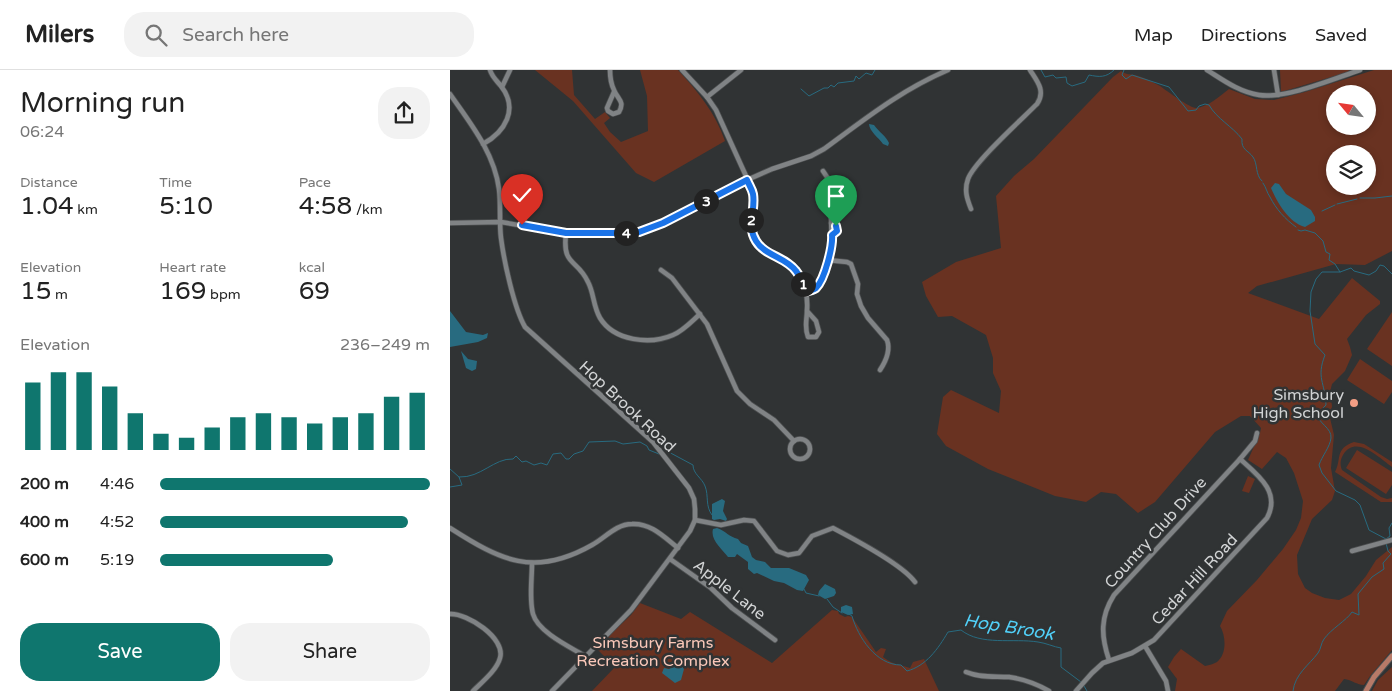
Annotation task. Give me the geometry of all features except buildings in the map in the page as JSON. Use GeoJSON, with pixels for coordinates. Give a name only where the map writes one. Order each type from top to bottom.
{"type":"FeatureCollection","features":[{"type":"Feature","properties":{"kind":"main road"},"geometry":{"type":"LineString","coordinates":[[1366,691],[1374,677],[1392,656]]}},
{"type":"Feature","properties":{"kind":"street"},"geometry":{"type":"LineString","coordinates":[[484,144],[501,132],[508,116],[508,101],[502,87],[490,70]]}},
{"type":"Feature","properties":{"kind":"street"},"geometry":{"type":"LineString","coordinates":[[502,87],[510,70]]}},
{"type":"Feature","properties":{"kind":"street"},"geometry":{"type":"LineString","coordinates":[[610,70],[614,92],[622,101],[619,112],[613,114],[607,108],[614,92]]}},
{"type":"Feature","properties":{"kind":"street"},"geometry":{"type":"LineString","coordinates":[[682,70],[707,98],[723,124],[753,193],[754,205],[751,224],[754,239],[765,251],[794,268],[801,277],[807,300],[805,329],[808,337],[811,338],[818,335],[818,328],[814,318],[807,311]]}},
{"type":"Feature","properties":{"kind":"street"},"geometry":{"type":"LineString","coordinates":[[707,98],[741,70]]}},
{"type":"Feature","properties":{"kind":"street"},"geometry":{"type":"LineString","coordinates":[[450,223],[501,222],[566,233],[628,233],[650,229],[747,180],[772,169],[811,156],[824,149],[896,96],[920,82],[948,70]]}},
{"type":"Feature","properties":{"kind":"street"},"geometry":{"type":"LineString","coordinates":[[971,210],[966,192],[970,174],[1039,102],[1042,91],[1030,70]]}},
{"type":"Feature","properties":{"kind":"street"},"geometry":{"type":"LineString","coordinates":[[1207,70],[1236,88],[1258,95],[1278,95],[1313,86],[1360,70]]}},
{"type":"Feature","properties":{"kind":"street"},"geometry":{"type":"LineString","coordinates":[[1274,70],[1278,95]]}},
{"type":"Feature","properties":{"kind":"street","name":"Hop Brook Road"},"geometry":{"type":"LineString","coordinates":[[450,94],[484,144],[494,168],[499,188],[504,257],[518,313],[525,327],[662,452],[689,488],[694,499],[695,520]]}},
{"type":"Feature","properties":{"kind":"street"},"geometry":{"type":"LineString","coordinates":[[805,292],[818,286],[832,245],[834,192],[830,181],[822,171]]}},
{"type":"Feature","properties":{"kind":"street"},"geometry":{"type":"LineString","coordinates":[[566,233],[564,246],[567,258],[583,273],[600,317],[610,329],[637,339],[652,340],[666,338],[682,330],[700,314]]}},
{"type":"Feature","properties":{"kind":"street"},"geometry":{"type":"LineString","coordinates":[[827,260],[848,262],[852,265],[858,284],[857,294],[860,306],[888,343],[887,358],[880,370]]}},
{"type":"Feature","properties":{"kind":"street"},"geometry":{"type":"LineString","coordinates":[[661,270],[672,278],[700,314],[710,330],[729,378],[737,391],[750,404],[774,420],[794,441]]}},
{"type":"Feature","properties":{"kind":"street","name":"Country Club Drive"},"geometry":{"type":"LineString","coordinates":[[1109,660],[1102,631],[1106,610],[1114,595],[1240,459],[1255,441],[1257,433]]}},
{"type":"Feature","properties":{"kind":"street"},"geometry":{"type":"LineString","coordinates":[[803,439],[808,443],[810,451],[807,456],[798,459],[792,456],[790,446],[794,441],[803,439]]}},
{"type":"Feature","properties":{"kind":"street","name":"Cedar Hill Road"},"geometry":{"type":"LineString","coordinates":[[1076,691],[1098,667],[1109,660],[1125,656],[1145,646],[1163,631],[1245,544],[1270,513],[1272,502],[1269,488],[1240,459]]}},
{"type":"Feature","properties":{"kind":"street"},"geometry":{"type":"LineString","coordinates":[[552,691],[632,610],[690,531],[695,520],[721,525],[744,520],[754,521],[777,551],[788,555],[798,553],[812,536],[833,528],[859,542],[899,568],[910,576],[914,582]]}},
{"type":"Feature","properties":{"kind":"street"},"geometry":{"type":"LineString","coordinates":[[450,528],[490,552],[508,560],[532,563],[577,553],[593,545],[616,528],[627,524],[641,524],[654,529],[678,548]]}},
{"type":"Feature","properties":{"kind":"street"},"geometry":{"type":"LineString","coordinates":[[1352,551],[1388,541]]}},
{"type":"Feature","properties":{"kind":"street","name":"Apple Lane"},"geometry":{"type":"LineString","coordinates":[[670,558],[711,588],[732,608],[775,640]]}},
{"type":"Feature","properties":{"kind":"street"},"geometry":{"type":"LineString","coordinates":[[532,563],[532,599],[535,618],[547,632],[585,656]]}},
{"type":"Feature","properties":{"kind":"street"},"geometry":{"type":"LineString","coordinates":[[450,614],[462,615],[490,633],[502,651],[499,662],[473,691]]}},
{"type":"Feature","properties":{"kind":"street"},"geometry":{"type":"LineString","coordinates":[[1145,646],[1166,682],[1168,691]]}},
{"type":"Feature","properties":{"kind":"street"},"geometry":{"type":"LineString","coordinates":[[966,672],[973,675],[1019,679],[1050,691]]}},
{"type":"Feature","properties":{"kind":"green space"},"geometry":{"type":"Polygon","coordinates":[[[535,70],[572,70],[574,95],[595,119],[605,112],[610,118],[604,123],[610,132],[621,142],[648,131],[647,96],[640,70],[678,70],[705,103],[725,141],[654,182],[636,173],[573,101],[535,70]]]}},
{"type":"Feature","properties":{"kind":"green space"},"geometry":{"type":"Polygon","coordinates":[[[1280,70],[1349,70],[1348,72],[1281,92],[1280,70]]]}},
{"type":"Feature","properties":{"kind":"green space"},"geometry":{"type":"Polygon","coordinates":[[[1374,70],[1392,70],[1392,251],[1365,265],[1336,264],[1257,286],[1248,293],[1319,319],[1352,278],[1380,301],[1380,304],[1366,315],[1347,339],[1352,355],[1345,371],[1332,384],[1330,392],[1332,406],[1330,418],[1334,435],[1331,468],[1335,491],[1332,500],[1312,519],[1297,555],[1298,574],[1305,588],[1325,598],[1339,600],[1351,594],[1376,560],[1392,547],[1392,650],[1364,685],[1344,679],[1335,691],[1175,691],[1177,679],[1168,667],[1174,657],[1181,649],[1205,666],[1213,664],[1220,659],[1224,650],[1224,640],[1220,626],[1227,611],[1257,580],[1296,530],[1301,518],[1303,501],[1294,473],[1286,458],[1277,452],[1262,469],[1248,460],[1261,428],[1250,416],[1241,416],[1215,432],[1155,502],[1138,513],[1116,494],[1101,492],[1086,502],[1055,496],[988,469],[946,446],[937,434],[943,397],[951,390],[999,413],[1001,391],[993,373],[993,358],[986,335],[952,316],[938,317],[926,296],[922,282],[956,262],[1001,248],[996,196],[1121,71],[1151,81],[1196,108],[1218,98],[1229,89],[1255,99],[1274,100],[1326,85],[1326,135],[1376,135],[1376,85],[1327,85],[1374,70]]]}},
{"type":"Feature","properties":{"kind":"green space"},"geometry":{"type":"Polygon","coordinates":[[[1392,312],[1392,366],[1367,349],[1392,312]]]}},
{"type":"Feature","properties":{"kind":"green space"},"geometry":{"type":"Polygon","coordinates":[[[1360,359],[1392,381],[1392,392],[1384,404],[1347,380],[1360,359]]]}},
{"type":"Feature","properties":{"kind":"green space"},"geometry":{"type":"Polygon","coordinates":[[[1354,442],[1364,444],[1392,462],[1392,467],[1368,450],[1354,447],[1348,449],[1343,455],[1341,459],[1342,470],[1381,497],[1392,498],[1392,502],[1381,502],[1335,472],[1341,451],[1354,442]]]}},
{"type":"Feature","properties":{"kind":"green space"},"geometry":{"type":"Polygon","coordinates":[[[1357,450],[1392,472],[1392,485],[1386,494],[1346,468],[1357,450]]]}},
{"type":"Feature","properties":{"kind":"green space"},"geometry":{"type":"Polygon","coordinates":[[[1248,476],[1255,479],[1249,493],[1242,491],[1248,476]]]}},
{"type":"Feature","properties":{"kind":"green space","name":"Simsbury Farms Recreation Complex"},"geometry":{"type":"Polygon","coordinates":[[[640,603],[681,619],[690,612],[772,663],[832,610],[838,611],[839,614],[845,617],[852,617],[876,652],[881,648],[886,649],[883,657],[890,662],[910,668],[913,662],[924,659],[939,691],[592,691],[615,667],[596,648],[631,615],[640,603]]]}},
{"type":"Feature","properties":{"kind":"green space"},"geometry":{"type":"Polygon","coordinates":[[[1392,667],[1392,691],[1372,691],[1378,680],[1392,667]]]}},
{"type":"Feature","properties":{"kind":"water"},"geometry":{"type":"Polygon","coordinates":[[[869,124],[874,125],[884,136],[889,143],[888,146],[883,144],[874,134],[869,124]]]}},
{"type":"Feature","properties":{"kind":"water"},"geometry":{"type":"Polygon","coordinates":[[[1275,183],[1279,184],[1286,194],[1311,210],[1315,221],[1305,227],[1289,217],[1271,188],[1275,183]]]}},
{"type":"Feature","properties":{"kind":"water"},"geometry":{"type":"Polygon","coordinates":[[[450,311],[466,332],[483,335],[488,333],[487,338],[478,342],[450,347],[450,311]]]}},
{"type":"Feature","properties":{"kind":"water"},"geometry":{"type":"Polygon","coordinates":[[[461,351],[468,359],[477,361],[476,369],[472,371],[466,368],[461,351]]]}},
{"type":"Feature","properties":{"kind":"water"},"geometry":{"type":"Polygon","coordinates":[[[722,499],[725,501],[723,511],[727,519],[726,521],[714,520],[712,519],[712,504],[722,499]]]}},
{"type":"Feature","properties":{"kind":"water"},"geometry":{"type":"Polygon","coordinates":[[[717,528],[748,546],[752,557],[765,562],[771,568],[789,568],[806,575],[809,580],[803,591],[757,573],[754,574],[748,569],[748,562],[737,554],[735,557],[728,557],[713,537],[713,529],[717,528]]]}},
{"type":"Feature","properties":{"kind":"water"},"geometry":{"type":"Polygon","coordinates":[[[825,584],[835,589],[836,593],[834,596],[825,599],[818,595],[825,584]]]}},
{"type":"Feature","properties":{"kind":"water"},"geometry":{"type":"Polygon","coordinates":[[[846,605],[852,607],[853,614],[848,615],[841,612],[841,607],[846,605]]]}},
{"type":"Feature","properties":{"kind":"water"},"geometry":{"type":"Polygon","coordinates":[[[675,664],[681,665],[684,669],[681,680],[675,683],[662,673],[664,668],[669,669],[675,664]]]}},
{"type":"Feature","properties":{"kind":"waterway"},"geometry":{"type":"LineString","coordinates":[[801,89],[809,96],[831,85],[834,87],[838,83],[854,81],[856,76],[859,79],[866,73],[872,75],[875,70]]}},
{"type":"Feature","properties":{"kind":"waterway"},"geometry":{"type":"LineString","coordinates":[[1041,70],[1045,77],[1053,75],[1056,78],[1066,77],[1067,83],[1072,86],[1085,82],[1089,75],[1102,76],[1114,70]]}},
{"type":"Feature","properties":{"kind":"waterway"},"geometry":{"type":"LineString","coordinates":[[1124,70],[1122,75],[1126,79],[1132,75],[1169,87],[1188,111],[1196,110],[1199,106],[1205,104],[1209,105],[1242,139],[1244,148],[1255,160],[1258,176],[1262,181]]}},
{"type":"Feature","properties":{"kind":"waterway"},"geometry":{"type":"LineString","coordinates":[[1263,183],[1278,210],[1296,227]]}},
{"type":"Feature","properties":{"kind":"waterway"},"geometry":{"type":"LineString","coordinates":[[1360,198],[1392,196]]}},
{"type":"Feature","properties":{"kind":"waterway"},"geometry":{"type":"LineString","coordinates":[[1337,204],[1357,199]]}},
{"type":"Feature","properties":{"kind":"waterway"},"geometry":{"type":"LineString","coordinates":[[1322,211],[1335,205]]}},
{"type":"Feature","properties":{"kind":"waterway"},"geometry":{"type":"LineString","coordinates":[[1298,230],[1315,233],[1323,241],[1326,252],[1330,254],[1329,260],[1335,264],[1340,272]]}},
{"type":"Feature","properties":{"kind":"waterway","name":"Hop Brook"},"geometry":{"type":"LineString","coordinates":[[1386,539],[1369,530],[1360,505],[1355,500],[1336,491],[1322,473],[1319,465],[1329,445],[1331,434],[1317,414],[1326,405],[1321,375],[1325,355],[1315,344],[1310,311],[1311,292],[1316,279],[1322,272],[1340,272],[1351,268],[1354,271],[1369,275],[1376,271],[1380,265],[1384,266],[1392,274]]}},
{"type":"Feature","properties":{"kind":"waterway","name":"Hop Brook"},"geometry":{"type":"LineString","coordinates":[[450,487],[462,485],[459,477],[474,474],[500,462],[513,459],[516,456],[522,462],[526,461],[534,465],[541,463],[547,465],[553,454],[561,453],[566,459],[569,459],[574,454],[583,451],[589,442],[615,441],[623,444],[640,442],[647,446],[649,450],[659,454]]}},
{"type":"Feature","properties":{"kind":"waterway","name":"Hop Brook"},"geometry":{"type":"LineString","coordinates":[[662,451],[665,450],[693,465],[694,471],[705,486],[712,515]]}},
{"type":"Feature","properties":{"kind":"waterway"},"geometry":{"type":"LineString","coordinates":[[450,469],[459,477]]}},
{"type":"Feature","properties":{"kind":"waterway"},"geometry":{"type":"LineString","coordinates":[[1386,539],[1390,536],[1389,528],[1392,523]]}},
{"type":"Feature","properties":{"kind":"waterway","name":"Hop Brook"},"geometry":{"type":"LineString","coordinates":[[1293,691],[1299,675],[1318,653],[1327,635],[1352,612],[1359,615],[1358,594],[1372,577],[1384,569],[1383,563],[1391,554],[1386,543]]}},
{"type":"Feature","properties":{"kind":"waterway","name":"Hop Brook"},"geometry":{"type":"LineString","coordinates":[[804,589],[806,593],[819,596]]}},
{"type":"Feature","properties":{"kind":"waterway","name":"Hop Brook"},"geometry":{"type":"LineString","coordinates":[[827,599],[833,607],[842,613]]}},
{"type":"Feature","properties":{"kind":"waterway","name":"Hop Brook"},"geometry":{"type":"LineString","coordinates":[[849,614],[852,616],[864,641],[876,655],[892,664],[901,665],[907,671],[926,661],[948,632],[961,630],[969,635],[988,640],[1038,642],[1061,648],[1061,667],[1081,682]]}},
{"type":"Feature","properties":{"kind":"waterway","name":"Hop Brook"},"geometry":{"type":"LineString","coordinates":[[1084,686],[1087,691]]}},
{"type":"Feature","properties":{"kind":"place","name":"Simsbury High School"},"geometry":{"type":"Point","coordinates":[1354,403]}},
{"type":"Feature","properties":{"kind":"route"},"geometry":{"type":"LineString","coordinates":[[522,225],[566,233],[639,232],[663,223],[747,180],[753,193],[754,205],[751,224],[754,239],[765,251],[798,272],[805,292],[815,288],[820,282],[832,245],[832,235],[837,231],[836,226]]}}]}
